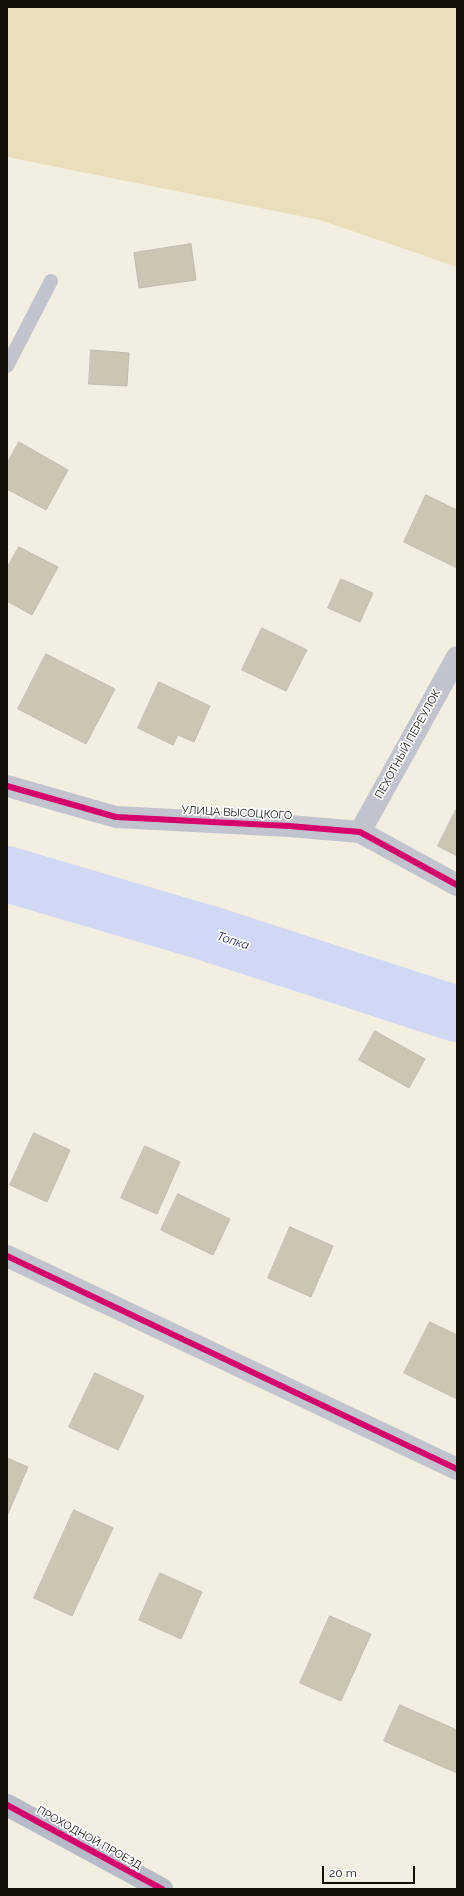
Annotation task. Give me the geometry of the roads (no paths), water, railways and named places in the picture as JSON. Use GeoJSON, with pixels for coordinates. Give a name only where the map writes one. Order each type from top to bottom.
{"type":"FeatureCollection","features":[{"type":"Feature","properties":{"kind":"street","name":"ПЕХОТНЫЙ ПЕРЕУЛОК"},"geometry":{"type":"LineString","coordinates":[[360,832],[457,657]]}},
{"type":"Feature","properties":{"kind":"street","name":"УЛИЦА ВЫСОЦКОГО"},"geometry":{"type":"LineString","coordinates":[[7,786],[116,817],[289,826],[360,832],[457,885]]}},
{"type":"Feature","properties":{"kind":"street"},"geometry":{"type":"LineString","coordinates":[[7,1256],[457,1469]]}},
{"type":"Feature","properties":{"kind":"street","name":"ПРОХОДНОЙ ПРОЕЗД"},"geometry":{"type":"LineString","coordinates":[[7,1805],[162,1889]]}},
{"type":"Feature","properties":{"kind":"lane"},"geometry":{"type":"LineString","coordinates":[[7,366],[51,281]]}},
{"type":"Feature","properties":{"kind":"waterway","name":"Топка"},"geometry":{"type":"LineString","coordinates":[[7,874],[207,933],[457,1014]]}}]}
